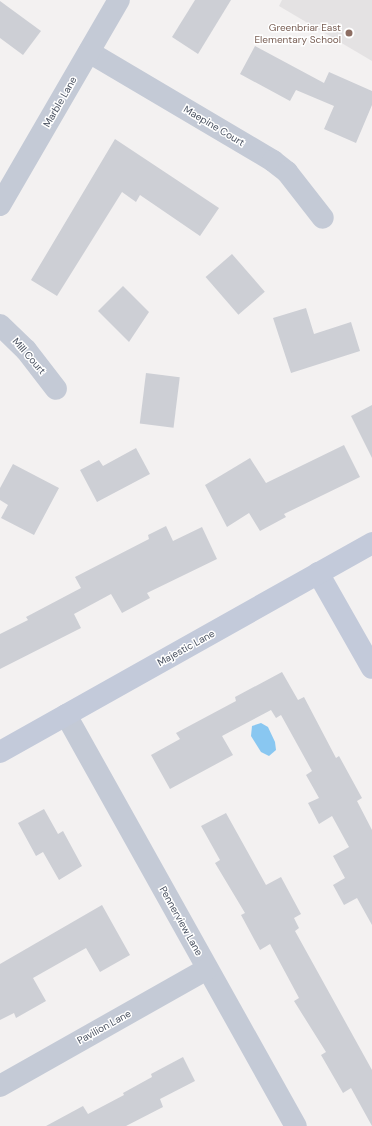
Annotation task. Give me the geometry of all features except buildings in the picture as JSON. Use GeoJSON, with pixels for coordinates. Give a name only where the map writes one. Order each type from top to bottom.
{"type":"FeatureCollection","features":[{"type":"Feature","properties":{"kind":"street","name":"Marble Lane"},"geometry":{"type":"LineString","coordinates":[[0,205],[119,0]]}},
{"type":"Feature","properties":{"kind":"street","name":"Maepine Court"},"geometry":{"type":"LineString","coordinates":[[89,52],[273,161],[287,172],[323,218]]}},
{"type":"Feature","properties":{"kind":"street","name":"Mill Court"},"geometry":{"type":"LineString","coordinates":[[0,325],[26,350],[56,389]]}},
{"type":"Feature","properties":{"kind":"street","name":"Majestic Lane"},"geometry":{"type":"LineString","coordinates":[[0,752],[372,543]]}},
{"type":"Feature","properties":{"kind":"street"},"geometry":{"type":"LineString","coordinates":[[318,573],[372,668]]}},
{"type":"Feature","properties":{"kind":"street","name":"Pennerview Lane"},"geometry":{"type":"LineString","coordinates":[[66,716],[296,1126]]}},
{"type":"Feature","properties":{"kind":"street","name":"Pavilion Lane"},"geometry":{"type":"LineString","coordinates":[[0,1086],[207,969]]}},
{"type":"Feature","properties":{"kind":"shaded area","name":"Greenbriar East Elementary School"},"geometry":{"type":"Polygon","coordinates":[[[282,0],[372,0],[372,61],[279,6],[282,0]]]}},
{"type":"Feature","properties":{"kind":"water"},"geometry":{"type":"Polygon","coordinates":[[[261,723],[268,727],[275,742],[276,750],[269,756],[261,752],[251,736],[252,726],[261,723]]]}},
{"type":"Feature","properties":{"kind":"place","name":"Greenbriar East Elementary School"},"geometry":{"type":"Point","coordinates":[349,33]}}]}
